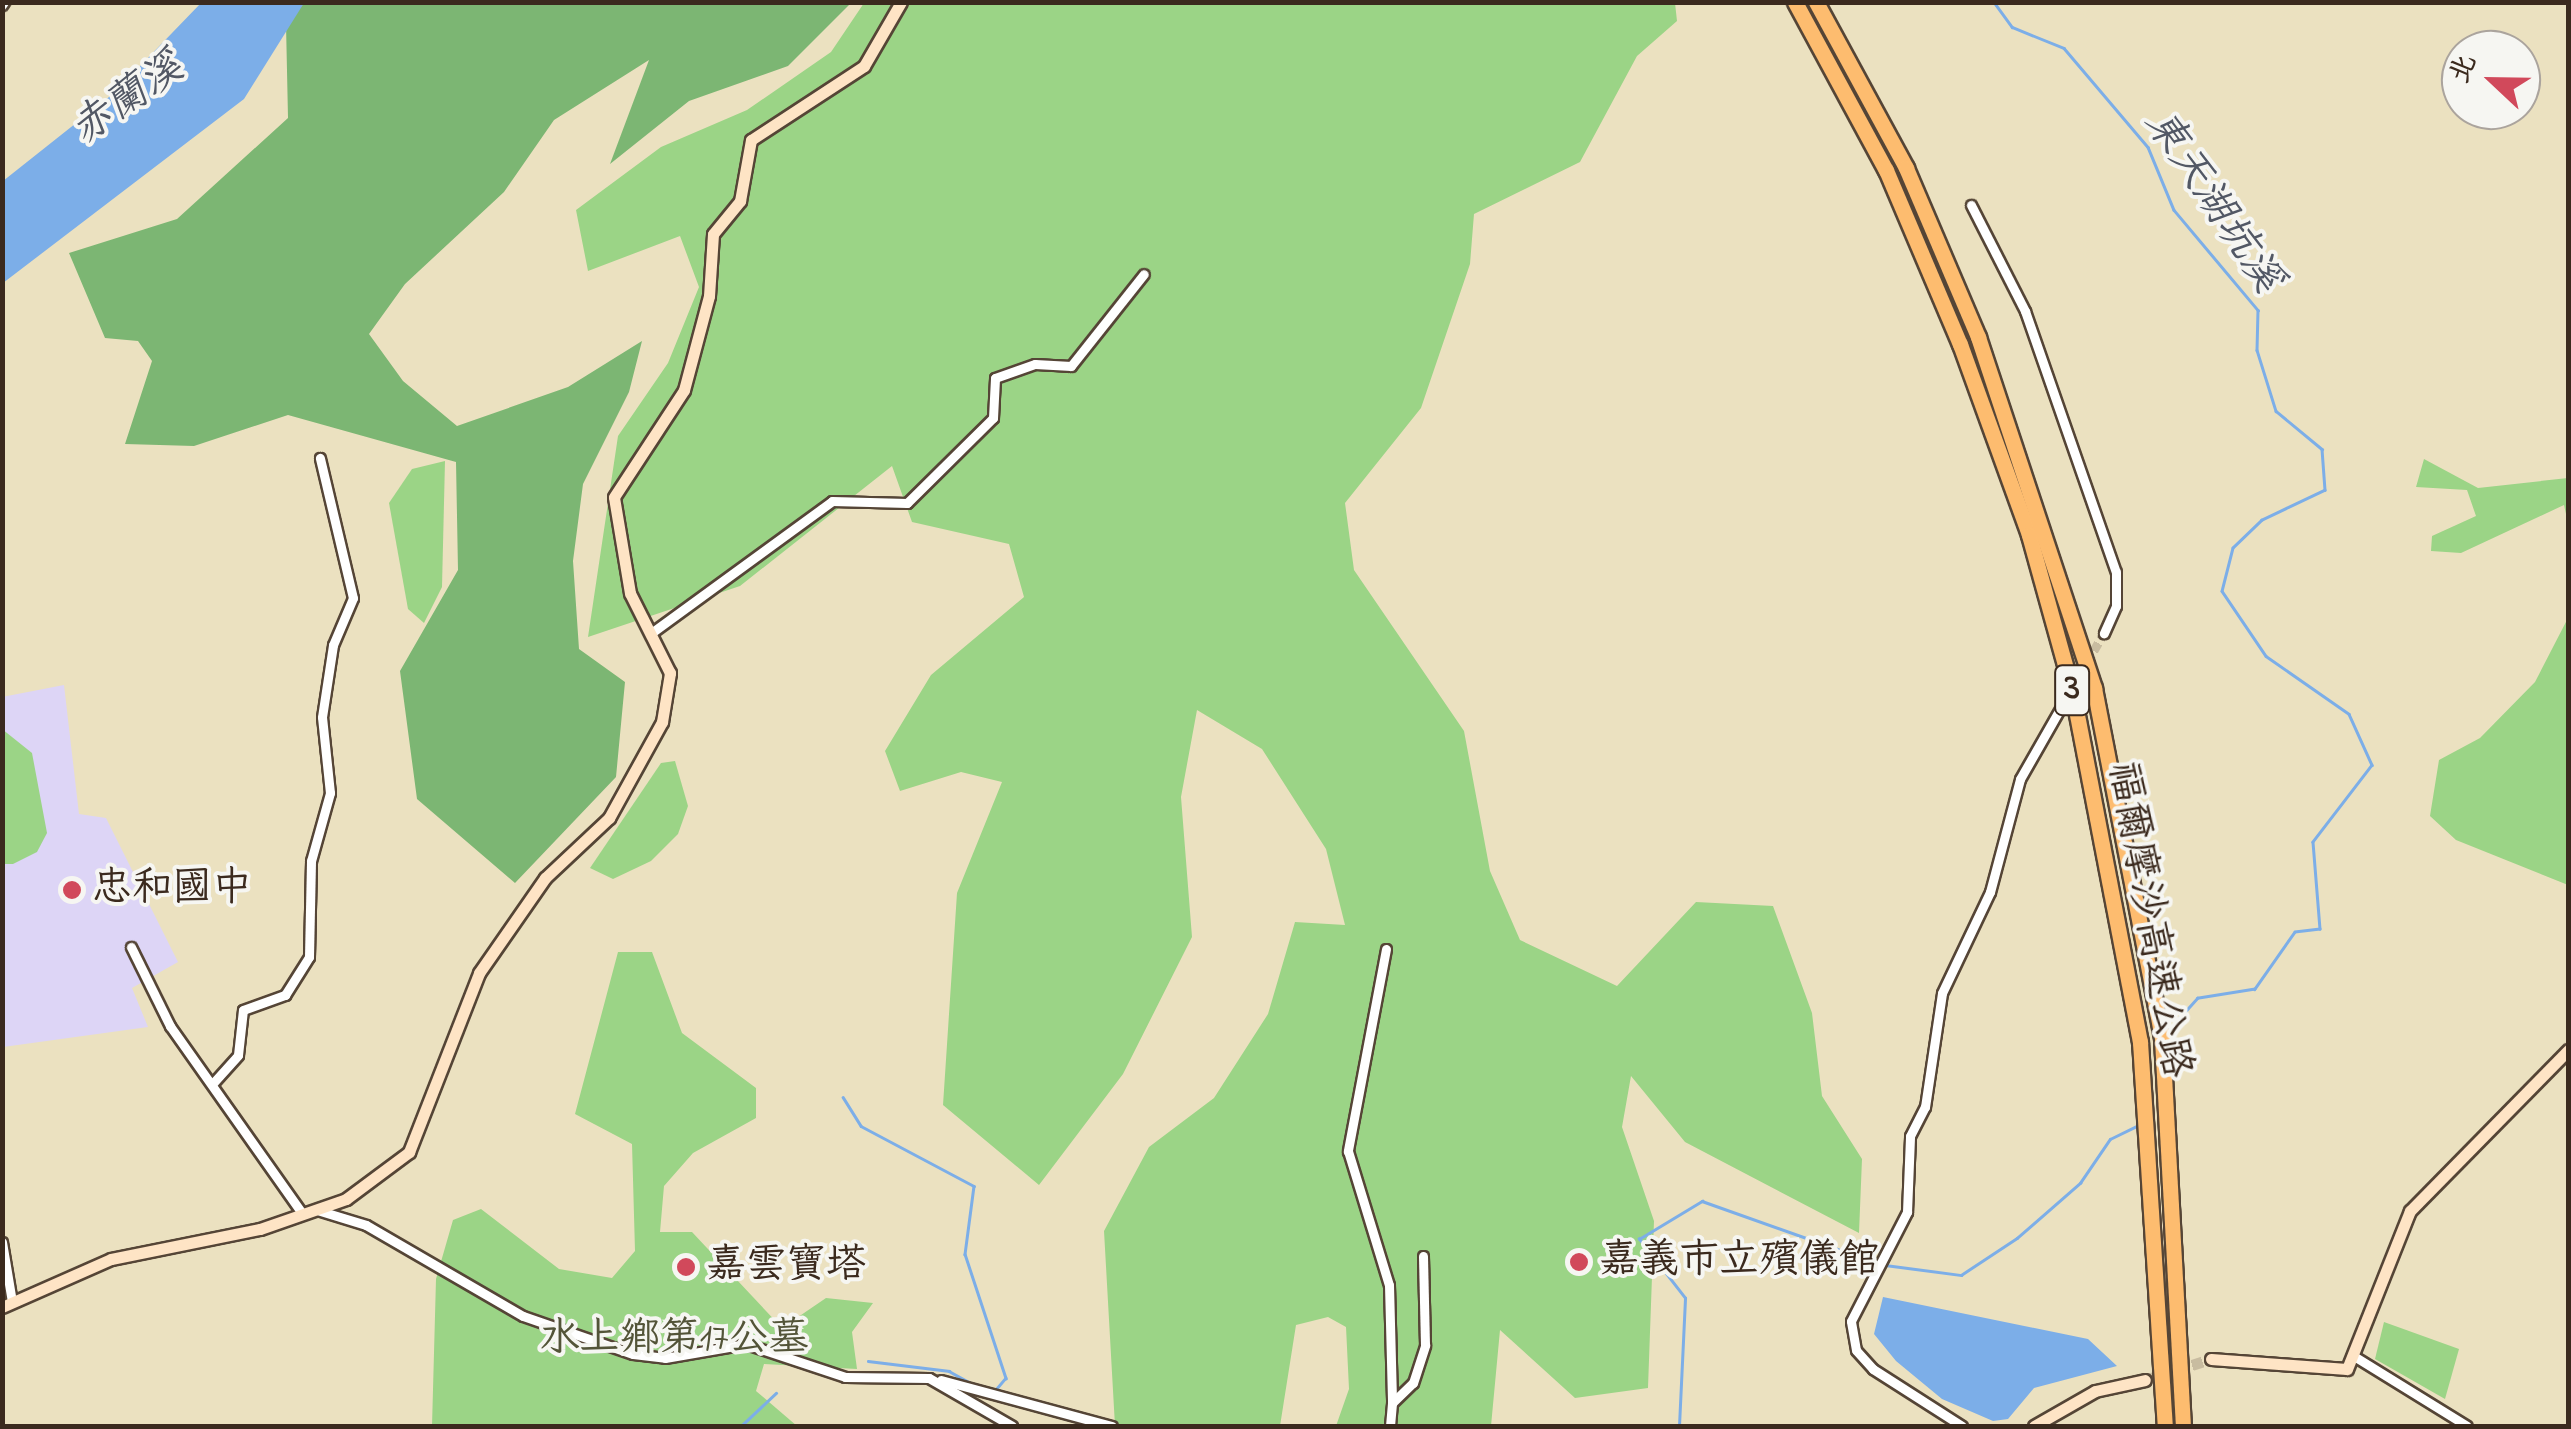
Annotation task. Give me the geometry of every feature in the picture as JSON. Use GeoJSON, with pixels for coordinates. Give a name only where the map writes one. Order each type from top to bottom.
{"type":"FeatureCollection","features":[{"type":"Feature","properties":{"kind":"highway","name":"福爾摩沙高速公路"},"geometry":{"type":"LineString","coordinates":[[1794,2],[1886,170],[1960,344],[2073,694],[2140,1042],[2165,1426]]}},
{"type":"Feature","properties":{"kind":"highway","name":"福爾摩沙高速公路"},"geometry":{"type":"LineString","coordinates":[[1816,2],[1906,168],[1978,337],[2094,688],[2162,1039],[2183,1426]]}},
{"type":"Feature","properties":{"kind":"street"},"geometry":{"type":"LineString","coordinates":[[2,1242],[7,1304],[111,1259],[346,1199],[409,1152],[479,973],[545,878],[609,818],[647,755],[671,693],[654,631],[630,593],[614,497],[684,390],[709,296],[713,234],[740,200],[756,132],[864,66],[901,2]]}},
{"type":"Feature","properties":{"kind":"street"},"geometry":{"type":"LineString","coordinates":[[1971,205],[2025,311],[2116,572],[2116,606],[2104,633]]}},
{"type":"Feature","properties":{"kind":"street"},"geometry":{"type":"LineString","coordinates":[[654,631],[832,501],[907,503],[992,418],[995,378],[1035,364],[1072,366],[1144,274]]}},
{"type":"Feature","properties":{"kind":"street"},"geometry":{"type":"LineString","coordinates":[[214,1082],[238,1055],[242,1010],[285,995],[309,956],[310,862],[330,793],[322,717],[334,645],[353,598],[320,458]]}},
{"type":"Feature","properties":{"kind":"street"},"geometry":{"type":"LineString","coordinates":[[1962,1426],[1874,1369],[1856,1350],[1851,1321],[1907,1212],[1910,1136],[1926,1107],[1942,993],[1990,892],[2020,779],[2060,708]]}},
{"type":"Feature","properties":{"kind":"street"},"geometry":{"type":"LineString","coordinates":[[130,947],[170,1026],[305,1210],[366,1225],[523,1316],[632,1354],[665,1358],[746,1344],[845,1377],[929,1378],[1112,1426]]}},
{"type":"Feature","properties":{"kind":"street"},"geometry":{"type":"LineString","coordinates":[[1386,949],[1348,1152],[1389,1286],[1390,1426]]}},
{"type":"Feature","properties":{"kind":"street"},"geometry":{"type":"LineString","coordinates":[[2211,1359],[2233,1354],[2328,1370],[2357,1358],[2410,1210],[2568,1050]]}},
{"type":"Feature","properties":{"kind":"street"},"geometry":{"type":"LineString","coordinates":[[1392,1403],[1414,1382],[1426,1345],[1422,1256]]}},
{"type":"Feature","properties":{"kind":"street"},"geometry":{"type":"LineString","coordinates":[[2357,1358],[2467,1426]]}},
{"type":"Feature","properties":{"kind":"street"},"geometry":{"type":"LineString","coordinates":[[929,1378],[1012,1426]]}},
{"type":"Feature","properties":{"kind":"street"},"geometry":{"type":"LineString","coordinates":[[2034,1426],[2095,1391],[2146,1380]]}},
{"type":"Feature","properties":{"kind":"shaded area","name":"忠和國中"},"geometry":{"type":"Polygon","coordinates":[[[64,685],[79,814],[106,818],[178,962],[132,988],[148,1027],[3,1047],[2,697],[64,685]]]}},
{"type":"Feature","properties":{"kind":"green space"},"geometry":{"type":"Polygon","coordinates":[[[304,3],[851,3],[788,66],[689,101],[610,164],[649,60],[554,120],[504,192],[405,284],[369,334],[403,381],[457,426],[568,387],[642,341],[629,392],[583,484],[573,561],[579,649],[625,682],[616,777],[515,883],[417,799],[400,671],[458,570],[456,462],[288,415],[194,446],[125,444],[152,361],[138,341],[105,338],[69,253],[177,219],[288,118],[286,24],[304,3]]]}},
{"type":"Feature","properties":{"kind":"green space"},"geometry":{"type":"Polygon","coordinates":[[[864,3],[1675,3],[1677,21],[1637,56],[1580,162],[1474,214],[1470,264],[1421,408],[1345,503],[1354,570],[1464,731],[1490,871],[1520,940],[1617,986],[1696,902],[1773,906],[1812,1013],[1822,1096],[1862,1159],[1859,1233],[1685,1142],[1631,1076],[1622,1127],[1654,1221],[1648,1388],[1575,1398],[1500,1330],[1491,1426],[1336,1426],[1349,1389],[1346,1327],[1328,1317],[1296,1325],[1280,1426],[1115,1426],[1104,1231],[1149,1147],[1214,1098],[1268,1014],[1295,922],[1345,925],[1326,849],[1262,749],[1197,710],[1181,797],[1192,937],[1123,1074],[1039,1185],[943,1105],[957,893],[1002,782],[961,772],[900,791],[885,751],[931,675],[1024,597],[1009,544],[912,522],[892,466],[740,586],[588,637],[618,436],[668,363],[699,287],[680,236],[588,271],[576,210],[661,147],[747,110],[831,52],[864,3]]]}},
{"type":"Feature","properties":{"kind":"green space"},"geometry":{"type":"Polygon","coordinates":[[[2424,459],[2478,488],[2568,478],[2568,523],[2564,505],[2461,553],[2431,551],[2432,536],[2476,516],[2467,490],[2416,487],[2424,459]]]}},
{"type":"Feature","properties":{"kind":"green space"},"geometry":{"type":"Polygon","coordinates":[[[445,461],[442,587],[424,623],[408,609],[389,503],[412,469],[445,461]]]}},
{"type":"Feature","properties":{"kind":"green space"},"geometry":{"type":"Polygon","coordinates":[[[2568,618],[2568,885],[2456,840],[2430,816],[2439,760],[2480,738],[2535,682],[2568,618]]]}},
{"type":"Feature","properties":{"kind":"green space"},"geometry":{"type":"Polygon","coordinates":[[[2,729],[32,753],[47,833],[37,852],[13,864],[3,864],[2,729]]]}},
{"type":"Feature","properties":{"kind":"green space"},"geometry":{"type":"Polygon","coordinates":[[[675,761],[688,806],[678,834],[651,861],[613,879],[590,868],[661,763],[675,761]]]}},
{"type":"Feature","properties":{"kind":"green space","name":"水上鄉第17公墓"},"geometry":{"type":"Polygon","coordinates":[[[618,952],[652,952],[682,1033],[756,1088],[756,1118],[693,1153],[664,1186],[660,1232],[692,1232],[782,1328],[826,1298],[873,1303],[852,1332],[857,1369],[764,1364],[756,1391],[797,1426],[432,1426],[436,1279],[453,1220],[481,1209],[559,1269],[612,1278],[635,1251],[632,1144],[575,1114],[618,952]]]}},
{"type":"Feature","properties":{"kind":"green space"},"geometry":{"type":"Polygon","coordinates":[[[2384,1322],[2459,1349],[2445,1399],[2375,1359],[2384,1322]]]}},
{"type":"Feature","properties":{"kind":"water","name":"赤蘭溪"},"geometry":{"type":"Polygon","coordinates":[[[201,3],[304,3],[244,99],[3,283],[3,181],[114,93],[201,3]]]}},
{"type":"Feature","properties":{"kind":"water"},"geometry":{"type":"Polygon","coordinates":[[[1883,1297],[2088,1339],[2117,1366],[2034,1388],[2008,1419],[1993,1421],[1942,1399],[1896,1361],[1874,1334],[1883,1297]]]}},
{"type":"Feature","properties":{"kind":"waterway","name":"東天湖坑溪"},"geometry":{"type":"LineString","coordinates":[[1994,2],[2012,27],[2064,48],[2148,147],[2174,210],[2258,310],[2257,350],[2276,411],[2322,449],[2325,490],[2262,520],[2233,548],[2222,591],[2266,656],[2349,714],[2372,765],[2313,842],[2320,929],[2295,932],[2255,989],[2198,998],[2178,1020]]}},
{"type":"Feature","properties":{"kind":"waterway"},"geometry":{"type":"LineString","coordinates":[[843,1097],[861,1126],[974,1186],[965,1254],[1006,1378],[995,1391]]}},
{"type":"Feature","properties":{"kind":"waterway","name":"東天湖坑溪"},"geometry":{"type":"LineString","coordinates":[[1885,1265],[1961,1275],[2017,1238],[2080,1183],[2110,1139],[2137,1126]]}},
{"type":"Feature","properties":{"kind":"waterway","name":"東天湖坑溪"},"geometry":{"type":"LineString","coordinates":[[1679,1426],[1685,1298],[1639,1239],[1702,1201],[1877,1263]]}},
{"type":"Feature","properties":{"kind":"waterway"},"geometry":{"type":"LineString","coordinates":[[868,1361],[949,1371],[972,1384]]}},
{"type":"Feature","properties":{"kind":"waterway"},"geometry":{"type":"LineString","coordinates":[[741,1426],[776,1393]]}},
{"type":"Feature","properties":{"kind":"tunnel"},"geometry":{"type":"LineString","coordinates":[[2060,709],[2104,633]]}},
{"type":"Feature","properties":{"kind":"tunnel"},"geometry":{"type":"LineString","coordinates":[[2145,1380],[2211,1359]]}},
{"type":"Feature","properties":{"kind":"place","name":"忠和國中"},"geometry":{"type":"Point","coordinates":[72,890]}},
{"type":"Feature","properties":{"kind":"place","name":"嘉義市立殯儀館"},"geometry":{"type":"Point","coordinates":[1579,1262]}},
{"type":"Feature","properties":{"kind":"place","name":"嘉雲寶塔"},"geometry":{"type":"Point","coordinates":[686,1267]}}]}
